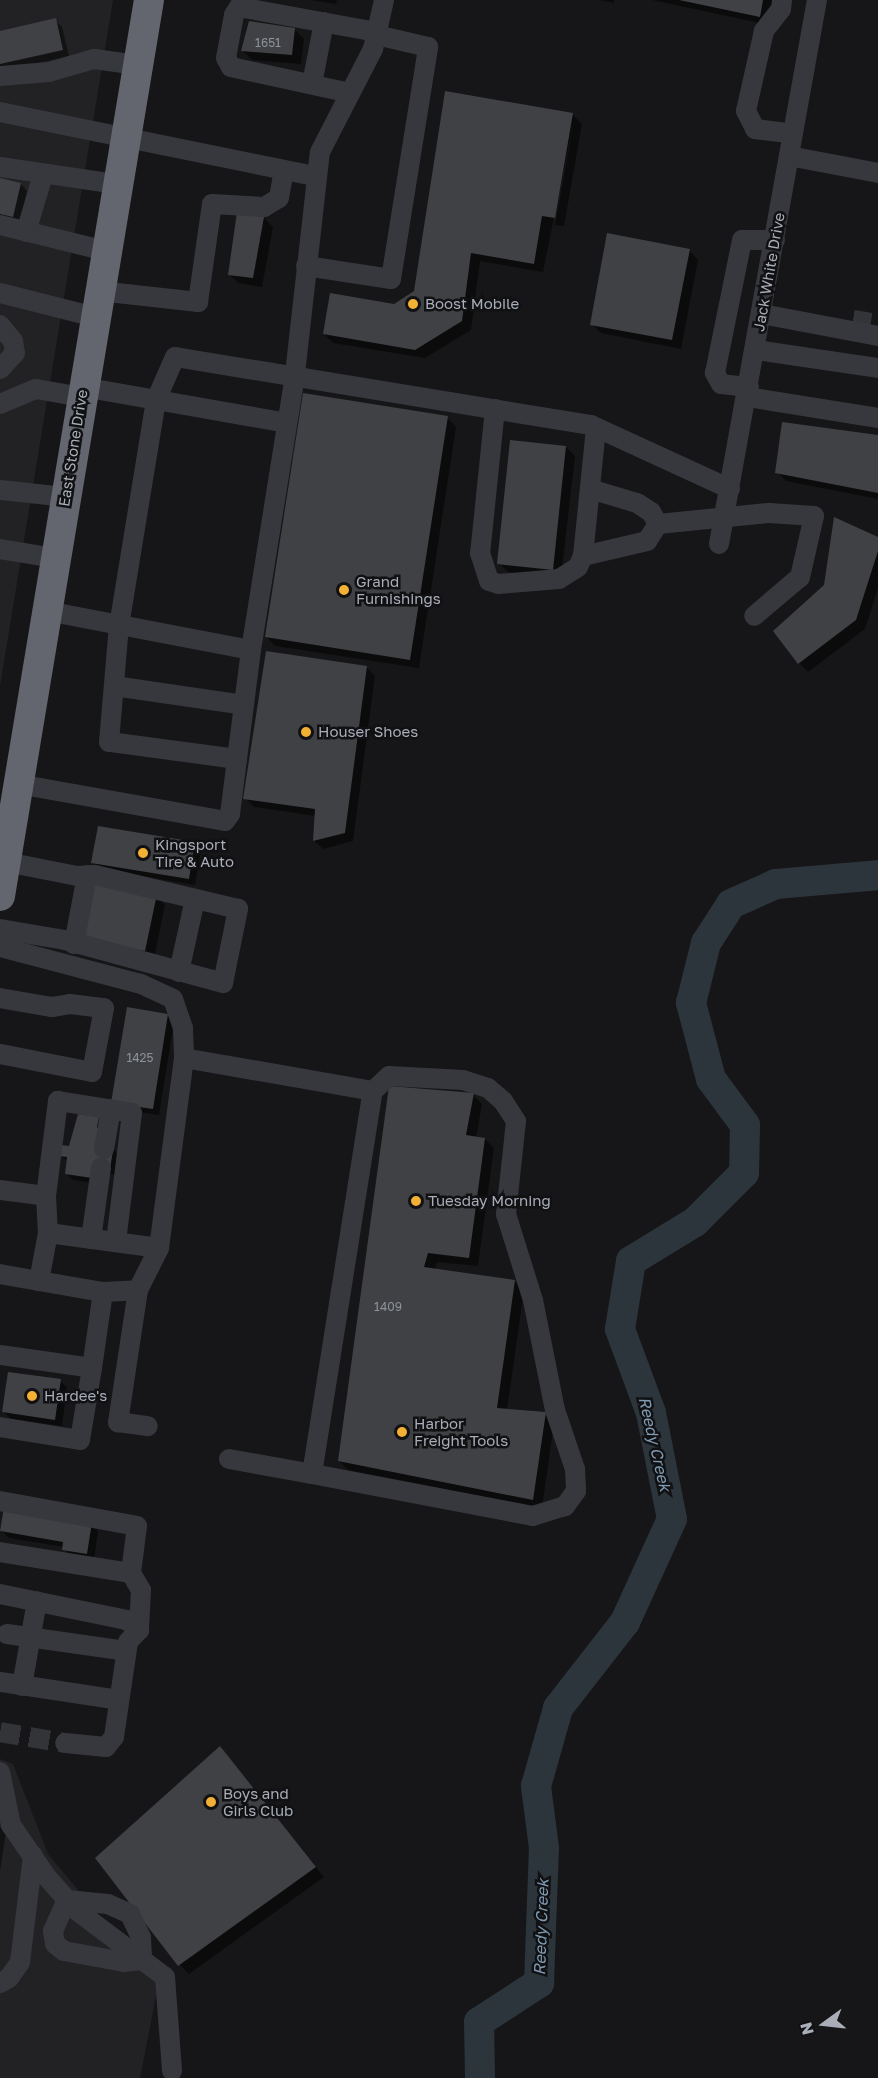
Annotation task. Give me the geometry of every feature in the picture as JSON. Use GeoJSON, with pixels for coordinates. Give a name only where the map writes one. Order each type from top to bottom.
{"type":"FeatureCollection","features":[{"type":"Feature","properties":{"kind":"highway","name":"East Stone Drive"},"geometry":{"type":"LineString","coordinates":[[0,896],[124,139],[149,0]]}},
{"type":"Feature","properties":{"kind":"street"},"geometry":{"type":"LineString","coordinates":[[18,784],[225,821],[230,814],[251,650],[295,374],[315,176],[320,152],[350,93],[376,34],[384,0]]}},
{"type":"Feature","properties":{"kind":"street"},"geometry":{"type":"LineString","coordinates":[[793,134],[755,129],[746,111],[764,31],[781,4],[816,7]]}},
{"type":"Feature","properties":{"kind":"street"},"geometry":{"type":"LineString","coordinates":[[306,266],[391,279],[428,47],[317,20],[239,7],[226,58],[231,67],[350,93]]}},
{"type":"Feature","properties":{"kind":"street","name":"Jack White Drive"},"geometry":{"type":"LineString","coordinates":[[719,543],[756,350],[816,7]]}},
{"type":"Feature","properties":{"kind":"street"},"geometry":{"type":"LineString","coordinates":[[312,84],[317,20]]}},
{"type":"Feature","properties":{"kind":"street"},"geometry":{"type":"LineString","coordinates":[[0,76],[49,72],[94,59],[138,65]]}},
{"type":"Feature","properties":{"kind":"street"},"geometry":{"type":"LineString","coordinates":[[0,112],[315,176]]}},
{"type":"Feature","properties":{"kind":"street"},"geometry":{"type":"LineString","coordinates":[[789,156],[878,173]]}},
{"type":"Feature","properties":{"kind":"street"},"geometry":{"type":"LineString","coordinates":[[0,166],[43,175],[117,184]]}},
{"type":"Feature","properties":{"kind":"street"},"geometry":{"type":"LineString","coordinates":[[0,292],[97,304],[198,302],[212,204],[264,207],[279,198],[284,170]]}},
{"type":"Feature","properties":{"kind":"street"},"geometry":{"type":"LineString","coordinates":[[26,232],[43,175]]}},
{"type":"Feature","properties":{"kind":"street"},"geometry":{"type":"LineString","coordinates":[[0,225],[106,251]]}},
{"type":"Feature","properties":{"kind":"street"},"geometry":{"type":"LineString","coordinates":[[775,240],[742,240],[715,373],[721,384],[748,392],[878,418]]}},
{"type":"Feature","properties":{"kind":"street"},"geometry":{"type":"LineString","coordinates":[[762,314],[829,328],[870,326]]}},
{"type":"Feature","properties":{"kind":"street"},"geometry":{"type":"LineString","coordinates":[[829,328],[845,318],[870,326]]}},
{"type":"Feature","properties":{"kind":"street"},"geometry":{"type":"LineString","coordinates":[[0,325],[12,360],[0,369]]}},
{"type":"Feature","properties":{"kind":"street"},"geometry":{"type":"LineString","coordinates":[[756,350],[878,368]]}},
{"type":"Feature","properties":{"kind":"street"},"geometry":{"type":"LineString","coordinates":[[237,759],[110,742],[119,626],[156,400],[175,357],[295,374],[596,428],[730,489]]}},
{"type":"Feature","properties":{"kind":"street"},"geometry":{"type":"LineString","coordinates":[[0,404],[36,389],[83,392],[156,400],[287,423]]}},
{"type":"Feature","properties":{"kind":"street"},"geometry":{"type":"LineString","coordinates":[[495,409],[480,553],[489,581],[500,584],[559,579],[578,567],[583,556],[596,428]]}},
{"type":"Feature","properties":{"kind":"street"},"geometry":{"type":"LineString","coordinates":[[590,489],[637,503],[651,512],[658,524]]}},
{"type":"Feature","properties":{"kind":"street"},"geometry":{"type":"LineString","coordinates":[[0,490],[65,498]]}},
{"type":"Feature","properties":{"kind":"street"},"geometry":{"type":"LineString","coordinates":[[658,524],[769,513],[814,516],[800,577],[754,616]]}},
{"type":"Feature","properties":{"kind":"street"},"geometry":{"type":"LineString","coordinates":[[583,556],[647,541],[658,524]]}},
{"type":"Feature","properties":{"kind":"street"},"geometry":{"type":"LineString","coordinates":[[0,549],[55,558]]}},
{"type":"Feature","properties":{"kind":"street"},"geometry":{"type":"LineString","coordinates":[[47,611],[251,650]]}},
{"type":"Feature","properties":{"kind":"street"},"geometry":{"type":"LineString","coordinates":[[114,686],[244,705]]}},
{"type":"Feature","properties":{"kind":"street"},"geometry":{"type":"LineString","coordinates":[[0,929],[74,944],[223,983],[238,909],[87,875],[6,862]]}},
{"type":"Feature","properties":{"kind":"street"},"geometry":{"type":"LineString","coordinates":[[74,944],[87,875]]}},
{"type":"Feature","properties":{"kind":"street"},"geometry":{"type":"LineString","coordinates":[[179,972],[195,899]]}},
{"type":"Feature","properties":{"kind":"street"},"geometry":{"type":"LineString","coordinates":[[0,947],[141,984],[173,999],[183,1028],[184,1058],[159,1248],[138,1290],[118,1422],[148,1426]]}},
{"type":"Feature","properties":{"kind":"street"},"geometry":{"type":"LineString","coordinates":[[0,998],[52,1007],[70,1004],[104,1008],[92,1072],[0,1054]]}},
{"type":"Feature","properties":{"kind":"street"},"geometry":{"type":"LineString","coordinates":[[184,1058],[373,1091]]}},
{"type":"Feature","properties":{"kind":"street"},"geometry":{"type":"LineString","coordinates":[[229,1459],[533,1516],[565,1506],[576,1491],[575,1469],[555,1410],[532,1300],[506,1214],[516,1121],[503,1101],[488,1088],[463,1080],[389,1076],[373,1091],[312,1474]]}},
{"type":"Feature","properties":{"kind":"street"},"geometry":{"type":"LineString","coordinates":[[39,1281],[48,1233],[46,1196],[58,1101],[132,1113],[116,1242]]}},
{"type":"Feature","properties":{"kind":"street"},"geometry":{"type":"LineString","coordinates":[[91,1239],[111,1110]]}},
{"type":"Feature","properties":{"kind":"street"},"geometry":{"type":"LineString","coordinates":[[0,1190],[46,1196]]}},
{"type":"Feature","properties":{"kind":"street"},"geometry":{"type":"LineString","coordinates":[[48,1233],[159,1248]]}},
{"type":"Feature","properties":{"kind":"street"},"geometry":{"type":"LineString","coordinates":[[0,1274],[103,1292],[138,1290]]}},
{"type":"Feature","properties":{"kind":"street"},"geometry":{"type":"LineString","coordinates":[[0,1427],[80,1440],[103,1292]]}},
{"type":"Feature","properties":{"kind":"street"},"geometry":{"type":"LineString","coordinates":[[0,1355],[92,1368]]}},
{"type":"Feature","properties":{"kind":"street"},"geometry":{"type":"LineString","coordinates":[[0,1501],[137,1527],[131,1573],[141,1590],[139,1630],[128,1642],[114,1737],[106,1747],[65,1743]]}},
{"type":"Feature","properties":{"kind":"street"},"geometry":{"type":"LineString","coordinates":[[0,1551],[131,1573]]}},
{"type":"Feature","properties":{"kind":"street"},"geometry":{"type":"LineString","coordinates":[[0,1594],[127,1620],[139,1630]]}},
{"type":"Feature","properties":{"kind":"street"},"geometry":{"type":"LineString","coordinates":[[22,1686],[37,1601]]}},
{"type":"Feature","properties":{"kind":"street"},"geometry":{"type":"LineString","coordinates":[[7,1634],[126,1651]]}},
{"type":"Feature","properties":{"kind":"street"},"geometry":{"type":"LineString","coordinates":[[0,1682],[119,1700]]}},
{"type":"Feature","properties":{"kind":"street"},"geometry":{"type":"LineString","coordinates":[[0,1772],[11,1825],[67,1900],[165,1977],[172,2071]]}},
{"type":"Feature","properties":{"kind":"street"},"geometry":{"type":"LineString","coordinates":[[0,1983],[9,1978],[20,1962],[33,1856]]}},
{"type":"Feature","properties":{"kind":"street"},"geometry":{"type":"LineString","coordinates":[[67,1900],[53,1931],[55,1944],[64,1951],[123,1962],[142,1960]]}},
{"type":"Feature","properties":{"kind":"street"},"geometry":{"type":"LineString","coordinates":[[67,1900],[108,1904],[130,1914],[141,1938],[142,1960]]}},
{"type":"Feature","properties":{"kind":"shaded area"},"geometry":{"type":"Polygon","coordinates":[[[0,0],[113,0],[0,686],[0,0]]]}},
{"type":"Feature","properties":{"kind":"shaded area"},"geometry":{"type":"Polygon","coordinates":[[[0,1759],[13,1764],[48,1854],[158,1986],[140,2078],[0,2078],[0,1759]]]}},
{"type":"Feature","properties":{"kind":"building"},"geometry":{"type":"Polygon","coordinates":[[[679,0],[763,0],[760,17],[679,0]]]}},
{"type":"Feature","properties":{"kind":"building"},"geometry":{"type":"Polygon","coordinates":[[[56,18],[63,50],[0,64],[0,31],[56,18]]]}},
{"type":"Feature","properties":{"kind":"building"},"geometry":{"type":"Polygon","coordinates":[[[249,21],[295,28],[292,55],[241,51],[249,21]]]}},
{"type":"Feature","properties":{"kind":"building"},"geometry":{"type":"Polygon","coordinates":[[[445,91],[573,113],[555,218],[542,216],[534,264],[471,253],[462,321],[415,350],[323,334],[330,293],[394,304],[414,291],[445,91]]]}},
{"type":"Feature","properties":{"kind":"building"},"geometry":{"type":"Polygon","coordinates":[[[0,178],[21,183],[13,217],[0,214],[0,178]]]}},
{"type":"Feature","properties":{"kind":"building"},"geometry":{"type":"Polygon","coordinates":[[[237,212],[264,217],[253,278],[228,275],[237,212]]]}},
{"type":"Feature","properties":{"kind":"building"},"geometry":{"type":"Polygon","coordinates":[[[607,233],[690,249],[672,340],[590,325],[607,233]]]}},
{"type":"Feature","properties":{"kind":"building"},"geometry":{"type":"Polygon","coordinates":[[[303,393],[448,416],[410,660],[265,637],[303,393]]]}},
{"type":"Feature","properties":{"kind":"building"},"geometry":{"type":"Polygon","coordinates":[[[782,422],[878,435],[878,493],[775,473],[782,422]]]}},
{"type":"Feature","properties":{"kind":"building"},"geometry":{"type":"Polygon","coordinates":[[[510,440],[566,446],[553,570],[497,564],[510,440]]]}},
{"type":"Feature","properties":{"kind":"building"},"geometry":{"type":"Polygon","coordinates":[[[834,517],[878,537],[878,551],[856,620],[798,664],[773,631],[824,585],[834,517]]]}},
{"type":"Feature","properties":{"kind":"building","name":"Houser Shoes"},"geometry":{"type":"Polygon","coordinates":[[[266,651],[367,666],[345,833],[313,841],[315,809],[243,799],[266,651]]]}},
{"type":"Feature","properties":{"kind":"building","name":"Kingsport Tire & Auto"},"geometry":{"type":"Polygon","coordinates":[[[98,826],[195,842],[189,879],[91,863],[98,826]]]}},
{"type":"Feature","properties":{"kind":"building"},"geometry":{"type":"Polygon","coordinates":[[[94,881],[157,894],[145,951],[83,940],[94,881]]]}},
{"type":"Feature","properties":{"kind":"building"},"geometry":{"type":"Polygon","coordinates":[[[127,1007],[168,1014],[153,1109],[111,1103],[127,1007]]]}},
{"type":"Feature","properties":{"kind":"building"},"geometry":{"type":"Polygon","coordinates":[[[389,1086],[474,1093],[466,1135],[485,1138],[469,1258],[428,1253],[424,1267],[515,1280],[497,1408],[546,1412],[533,1500],[338,1461],[389,1086]]]}},
{"type":"Feature","properties":{"kind":"building"},"geometry":{"type":"Polygon","coordinates":[[[78,1114],[99,1117],[97,1127],[113,1150],[110,1169],[92,1178],[65,1174],[67,1157],[59,1156],[61,1145],[69,1146],[78,1114]]]}},
{"type":"Feature","properties":{"kind":"building","name":"Hardee's"},"geometry":{"type":"Polygon","coordinates":[[[8,1372],[61,1379],[55,1420],[2,1412],[8,1372]]]}},
{"type":"Feature","properties":{"kind":"building"},"geometry":{"type":"Polygon","coordinates":[[[4,1507],[92,1522],[87,1554],[62,1550],[63,1542],[0,1531],[4,1507]]]}},
{"type":"Feature","properties":{"kind":"building","name":"Boys and Girls Club"},"geometry":{"type":"Polygon","coordinates":[[[220,1746],[316,1867],[178,1966],[95,1858],[220,1746]]]}},
{"type":"Feature","properties":{"kind":"waterway","name":"Reedy Creek"},"geometry":{"type":"LineString","coordinates":[[480,2078],[479,2022],[539,1983],[544,1848],[536,1786],[558,1708],[625,1622],[672,1519],[651,1413],[620,1329],[631,1261],[695,1222],[744,1173],[745,1125],[711,1079],[691,1003],[706,943],[731,904],[776,884],[878,875]]}},
{"type":"Feature","properties":{"kind":"tunnel"},"geometry":{"type":"LineString","coordinates":[[853,320],[871,323]]}},
{"type":"Feature","properties":{"kind":"tunnel"},"geometry":{"type":"LineString","coordinates":[[0,1732],[65,1743]]}},
{"type":"Feature","properties":{"kind":"place","name":"Boost Mobile"},"geometry":{"type":"Point","coordinates":[413,304]}},
{"type":"Feature","properties":{"kind":"place","name":"Grand Furnishings"},"geometry":{"type":"Point","coordinates":[344,590]}},
{"type":"Feature","properties":{"kind":"place","name":"Houser Shoes"},"geometry":{"type":"Point","coordinates":[306,732]}},
{"type":"Feature","properties":{"kind":"place","name":"Kingsport Tire & Auto"},"geometry":{"type":"Point","coordinates":[143,853]}},
{"type":"Feature","properties":{"kind":"place","name":"Tuesday Morning"},"geometry":{"type":"Point","coordinates":[416,1201]}},
{"type":"Feature","properties":{"kind":"place","name":"Hardee's"},"geometry":{"type":"Point","coordinates":[32,1396]}},
{"type":"Feature","properties":{"kind":"place","name":"Harbor Freight Tools"},"geometry":{"type":"Point","coordinates":[402,1432]}},
{"type":"Feature","properties":{"kind":"place","name":"Boys and Girls Club"},"geometry":{"type":"Point","coordinates":[211,1802]}}]}
